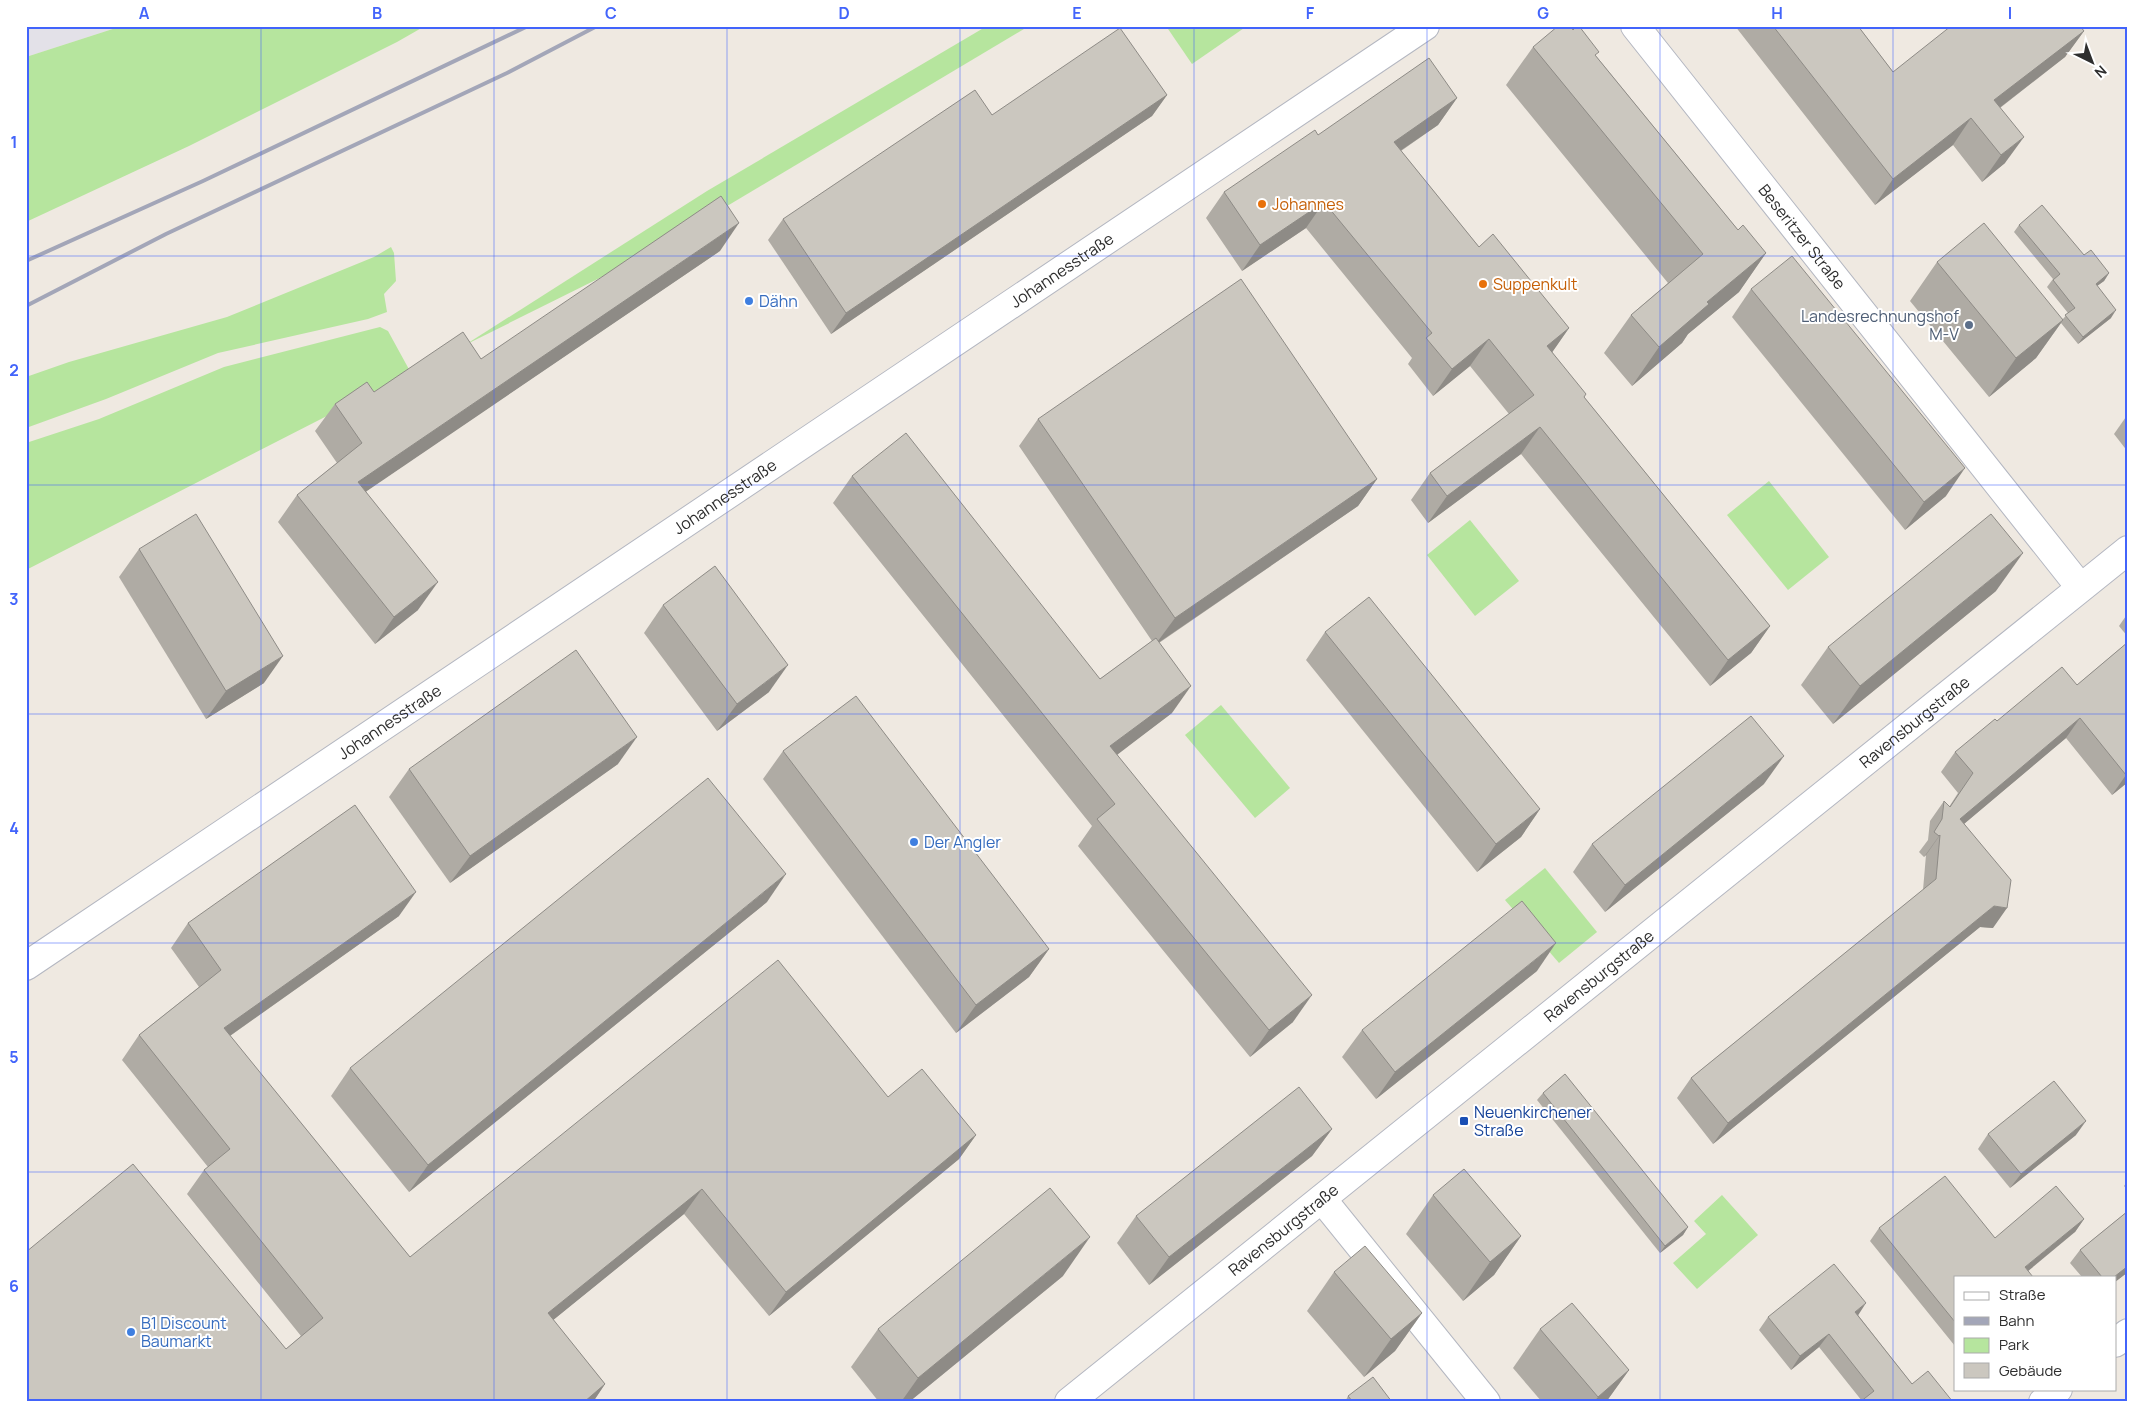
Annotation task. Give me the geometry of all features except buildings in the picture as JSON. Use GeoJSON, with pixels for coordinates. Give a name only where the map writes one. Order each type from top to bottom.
{"type":"FeatureCollection","features":[{"type":"Feature","properties":{"kind":"street","name":"Johannesstraße"},"geometry":{"type":"LineString","coordinates":[[26,966],[1425,26]]}},
{"type":"Feature","properties":{"kind":"street","name":"Beseritzer Straße"},"geometry":{"type":"LineString","coordinates":[[1635,26],[2080,587]]}},
{"type":"Feature","properties":{"kind":"street","name":"Ravensburgstraße"},"geometry":{"type":"LineString","coordinates":[[1070,1402],[2128,550]]}},
{"type":"Feature","properties":{"kind":"street"},"geometry":{"type":"LineString","coordinates":[[1322,1199],[1486,1402]]}},
{"type":"Feature","properties":{"kind":"street"},"geometry":{"type":"LineString","coordinates":[[2116,1342],[2128,1334]]}},
{"type":"Feature","properties":{"kind":"street"},"geometry":{"type":"LineString","coordinates":[[2043,1402],[2057,1390]]}},
{"type":"Feature","properties":{"kind":"shaded area"},"geometry":{"type":"Polygon","coordinates":[[[26,26],[122,26],[26,57],[26,26]]]}},
{"type":"Feature","properties":{"kind":"green space"},"geometry":{"type":"Polygon","coordinates":[[[122,26],[425,26],[397,42],[189,146],[26,222],[26,57],[122,26]]]}},
{"type":"Feature","properties":{"kind":"green space"},"geometry":{"type":"Polygon","coordinates":[[[987,26],[1029,26],[640,258],[465,345],[707,191],[987,26]]]}},
{"type":"Feature","properties":{"kind":"green space"},"geometry":{"type":"Polygon","coordinates":[[[1166,26],[1247,26],[1192,64],[1166,26]]]}},
{"type":"Feature","properties":{"kind":"green space"},"geometry":{"type":"Polygon","coordinates":[[[391,247],[394,253],[396,281],[384,294],[387,312],[368,319],[218,353],[106,399],[26,428],[26,377],[69,362],[227,317],[374,257],[391,247]]]}},
{"type":"Feature","properties":{"kind":"green space"},"geometry":{"type":"Polygon","coordinates":[[[380,327],[388,331],[411,373],[26,570],[26,443],[99,419],[224,367],[380,327]]]}},
{"type":"Feature","properties":{"kind":"green space"},"geometry":{"type":"Polygon","coordinates":[[[1769,481],[1829,557],[1788,590],[1727,515],[1769,481]]]}},
{"type":"Feature","properties":{"kind":"green space"},"geometry":{"type":"Polygon","coordinates":[[[1470,520],[1519,581],[1475,616],[1427,555],[1470,520]]]}},
{"type":"Feature","properties":{"kind":"green space"},"geometry":{"type":"Polygon","coordinates":[[[1221,705],[1290,788],[1255,818],[1185,735],[1221,705]]]}},
{"type":"Feature","properties":{"kind":"green space"},"geometry":{"type":"Polygon","coordinates":[[[1545,868],[1597,932],[1559,963],[1505,900],[1545,868]]]}},
{"type":"Feature","properties":{"kind":"green space"},"geometry":{"type":"Polygon","coordinates":[[[1722,1195],[1758,1235],[1697,1289],[1673,1263],[1706,1234],[1694,1221],[1722,1195]]]}},
{"type":"Feature","properties":{"kind":"railway"},"geometry":{"type":"LineString","coordinates":[[26,261],[203,181],[528,26]]}},
{"type":"Feature","properties":{"kind":"railway"},"geometry":{"type":"LineString","coordinates":[[26,306],[166,234],[507,73],[597,26]]}},
{"type":"Feature","properties":{"kind":"place","name":"Johannes"},"geometry":{"type":"Point","coordinates":[1262,204]}},
{"type":"Feature","properties":{"kind":"place","name":"Suppenkult"},"geometry":{"type":"Point","coordinates":[1483,284]}},
{"type":"Feature","properties":{"kind":"place","name":"Dähn"},"geometry":{"type":"Point","coordinates":[749,301]}},
{"type":"Feature","properties":{"kind":"place","name":"Landesrechnungshof M-V"},"geometry":{"type":"Point","coordinates":[1969,325]}},
{"type":"Feature","properties":{"kind":"place","name":"Der Angler"},"geometry":{"type":"Point","coordinates":[914,842]}},
{"type":"Feature","properties":{"kind":"place","name":"Neuenkirchener Straße"},"geometry":{"type":"Point","coordinates":[1464,1121]}},
{"type":"Feature","properties":{"kind":"place","name":"B1 Discount Baumarkt"},"geometry":{"type":"Point","coordinates":[131,1332]}}]}
